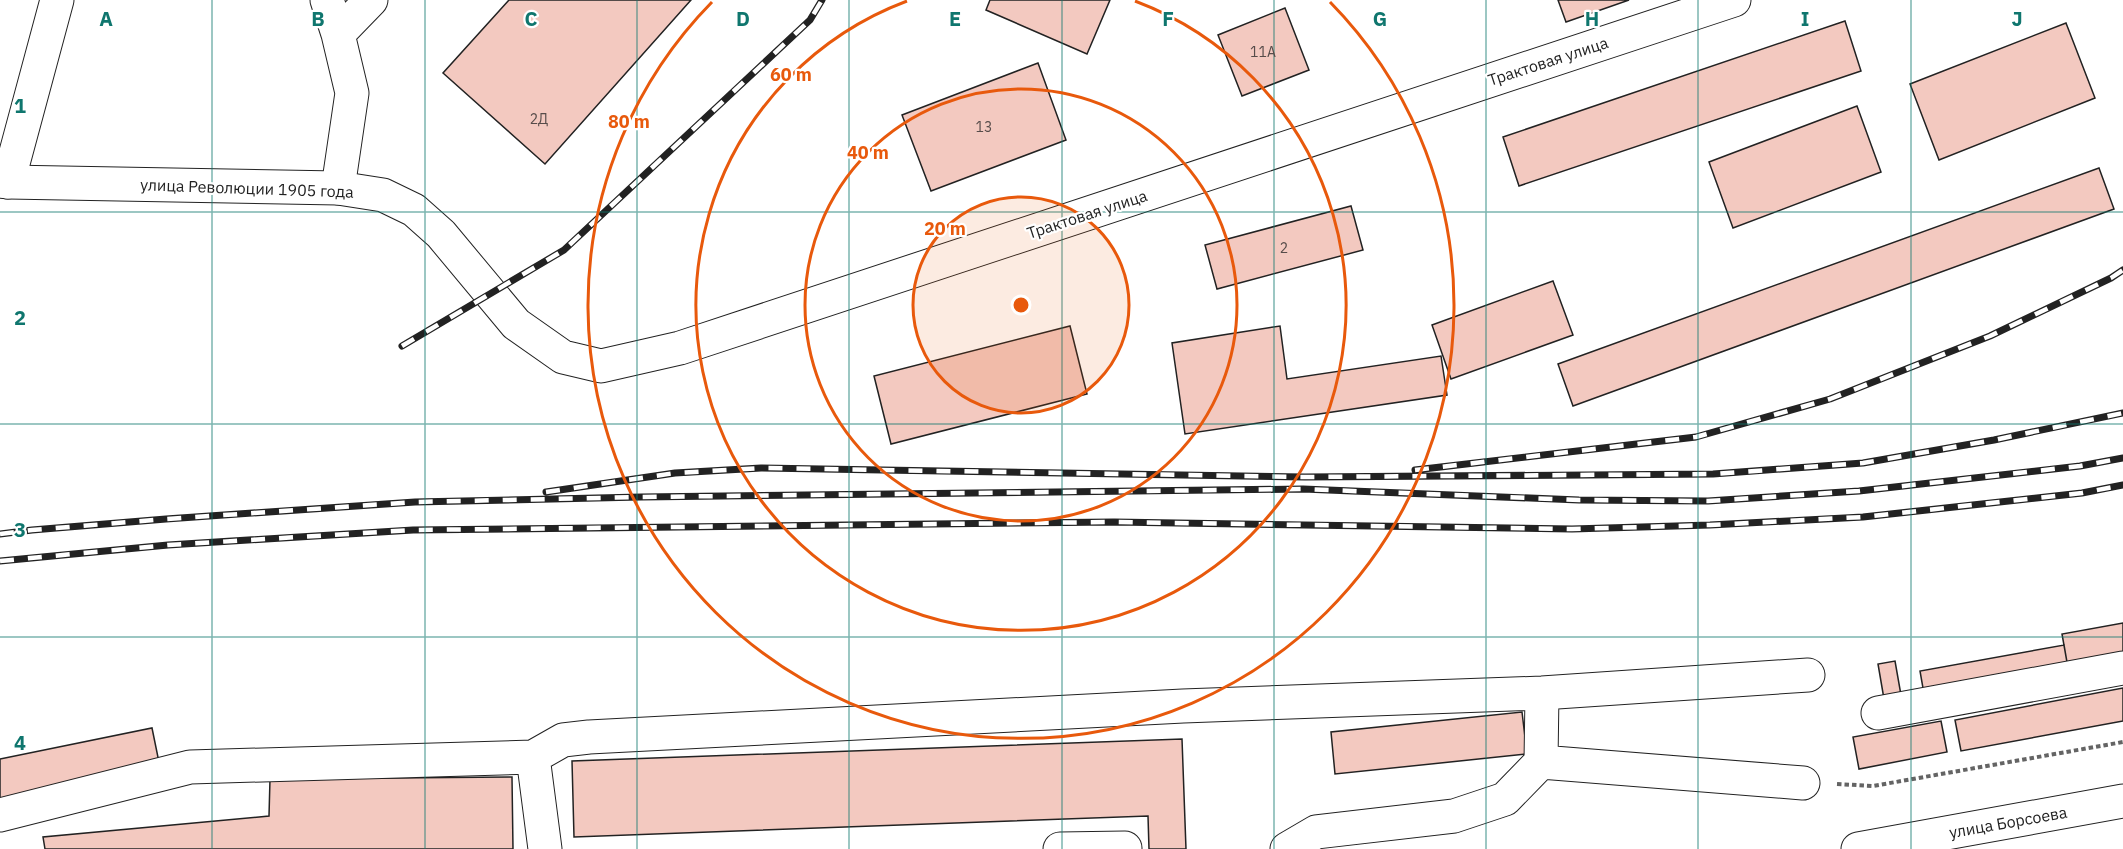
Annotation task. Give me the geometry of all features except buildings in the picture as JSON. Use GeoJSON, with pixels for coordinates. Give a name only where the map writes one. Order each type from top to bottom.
{"type":"FeatureCollection","features":[{"type":"Feature","properties":{"kind":"main road"},"geometry":{"type":"LineString","coordinates":[[4,181],[57,0]]}},
{"type":"Feature","properties":{"kind":"main road"},"geometry":{"type":"LineString","coordinates":[[327,0],[352,93],[338,188]]}},
{"type":"Feature","properties":{"kind":"main road"},"geometry":{"type":"LineString","coordinates":[[338,34],[371,0]]}},
{"type":"Feature","properties":{"kind":"main road","name":"Трактовая улица"},"geometry":{"type":"LineString","coordinates":[[467,266],[516,324],[563,357],[601,366],[680,348],[1734,0]]}},
{"type":"Feature","properties":{"kind":"main road","name":"улица Революции 1905 года"},"geometry":{"type":"LineString","coordinates":[[4,181],[338,188],[383,195],[414,210],[441,234],[467,266]]}},
{"type":"Feature","properties":{"kind":"main road"},"geometry":{"type":"LineString","coordinates":[[1878,713],[2123,668]]}},
{"type":"Feature","properties":{"kind":"main road"},"geometry":{"type":"LineString","coordinates":[[0,815],[190,767],[533,757],[563,740],[589,736],[1183,706],[1542,693],[1808,675]]}},
{"type":"Feature","properties":{"kind":"main road"},"geometry":{"type":"LineString","coordinates":[[1287,849],[1316,832],[1454,816],[1505,799],[1541,762],[1542,693]]}},
{"type":"Feature","properties":{"kind":"main road"},"geometry":{"type":"LineString","coordinates":[[533,757],[545,849]]}},
{"type":"Feature","properties":{"kind":"main road"},"geometry":{"type":"LineString","coordinates":[[1541,762],[1803,783]]}},
{"type":"Feature","properties":{"kind":"main road","name":"улица Борсоева"},"geometry":{"type":"LineString","coordinates":[[1858,849],[2123,801]]}},
{"type":"Feature","properties":{"kind":"main road"},"geometry":{"type":"LineString","coordinates":[[1060,849],[1125,848]]}},
{"type":"Feature","properties":{"kind":"path"},"geometry":{"type":"LineString","coordinates":[[1803,783],[1874,786],[2123,742]]}},
{"type":"Feature","properties":{"kind":"railway"},"geometry":{"type":"LineString","coordinates":[[402,346],[564,250],[810,20],[822,0]]}},
{"type":"Feature","properties":{"kind":"railway"},"geometry":{"type":"LineString","coordinates":[[1415,470],[1696,437],[1830,399],[1990,336],[2111,278],[2123,270]]}},
{"type":"Feature","properties":{"kind":"railway"},"geometry":{"type":"LineString","coordinates":[[546,492],[675,473],[761,468],[1305,477],[1713,474],[1863,463],[1994,440],[2123,413]]}},
{"type":"Feature","properties":{"kind":"railway"},"geometry":{"type":"LineString","coordinates":[[0,534],[166,519],[415,502],[641,497],[1303,489],[1579,500],[1708,501],[1859,491],[2080,466],[2123,458]]}},
{"type":"Feature","properties":{"kind":"railway"},"geometry":{"type":"LineString","coordinates":[[0,561],[168,545],[413,530],[1114,522],[1572,529],[1710,525],[1863,517],[2082,493],[2123,485]]}}]}
